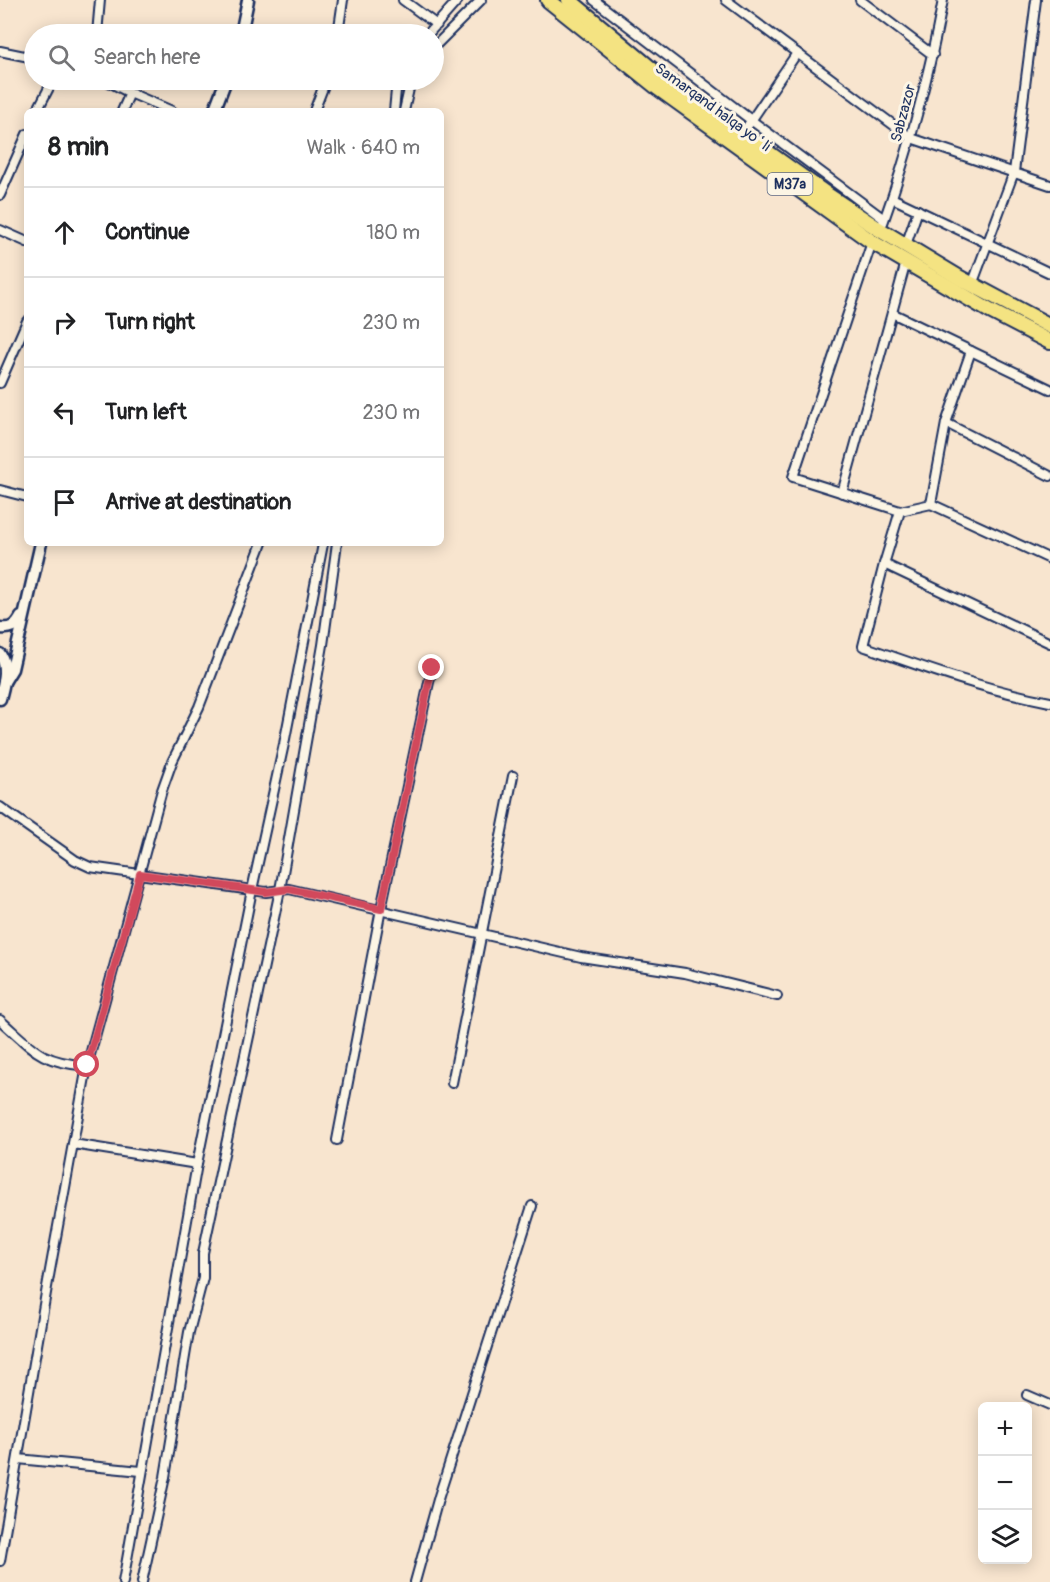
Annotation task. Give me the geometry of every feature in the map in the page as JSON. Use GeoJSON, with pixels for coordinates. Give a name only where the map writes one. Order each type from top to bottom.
{"type":"FeatureCollection","features":[{"type":"Feature","properties":{"kind":"highway","name":"Samarqand halqa yoʻli"},"geometry":{"type":"LineString","coordinates":[[548,0],[658,88],[872,242],[906,262],[961,284],[1050,326]]}},
{"type":"Feature","properties":{"kind":"highway","name":"Samarqand halqa yoʻli"},"geometry":{"type":"LineString","coordinates":[[569,0],[656,72],[826,194],[882,225],[961,284],[1050,342]]}},
{"type":"Feature","properties":{"kind":"street"},"geometry":{"type":"LineString","coordinates":[[98,24],[100,0]]}},
{"type":"Feature","properties":{"kind":"street"},"geometry":{"type":"LineString","coordinates":[[244,24],[248,0]]}},
{"type":"Feature","properties":{"kind":"street"},"geometry":{"type":"LineString","coordinates":[[339,24],[343,0]]}},
{"type":"Feature","properties":{"kind":"street"},"geometry":{"type":"LineString","coordinates":[[403,0],[436,24]]}},
{"type":"Feature","properties":{"kind":"street"},"geometry":{"type":"LineString","coordinates":[[438,24],[458,0]]}},
{"type":"Feature","properties":{"kind":"street"},"geometry":{"type":"LineString","coordinates":[[444,37],[481,0]]}},
{"type":"Feature","properties":{"kind":"street"},"geometry":{"type":"LineString","coordinates":[[594,0],[751,120],[882,225]]}},
{"type":"Feature","properties":{"kind":"street"},"geometry":{"type":"LineString","coordinates":[[726,0],[911,138],[1050,185]]}},
{"type":"Feature","properties":{"kind":"street"},"geometry":{"type":"LineString","coordinates":[[860,0],[933,55]]}},
{"type":"Feature","properties":{"kind":"street","name":"Sabzazor"},"geometry":{"type":"LineString","coordinates":[[882,225],[911,138],[933,55],[943,0]]}},
{"type":"Feature","properties":{"kind":"street"},"geometry":{"type":"LineString","coordinates":[[961,284],[987,242],[1014,172],[1036,0]]}},
{"type":"Feature","properties":{"kind":"street"},"geometry":{"type":"LineString","coordinates":[[0,51],[24,56]]}},
{"type":"Feature","properties":{"kind":"street"},"geometry":{"type":"LineString","coordinates":[[742,134],[797,53]]}},
{"type":"Feature","properties":{"kind":"street"},"geometry":{"type":"LineString","coordinates":[[39,108],[48,90]]}},
{"type":"Feature","properties":{"kind":"street"},"geometry":{"type":"LineString","coordinates":[[124,90],[165,108]]}},
{"type":"Feature","properties":{"kind":"street"},"geometry":{"type":"LineString","coordinates":[[215,108],[222,90]]}},
{"type":"Feature","properties":{"kind":"street"},"geometry":{"type":"LineString","coordinates":[[315,108],[322,90]]}},
{"type":"Feature","properties":{"kind":"street"},"geometry":{"type":"LineString","coordinates":[[394,108],[396,90]]}},
{"type":"Feature","properties":{"kind":"street"},"geometry":{"type":"LineString","coordinates":[[405,108],[409,90]]}},
{"type":"Feature","properties":{"kind":"street"},"geometry":{"type":"LineString","coordinates":[[123,108],[130,93]]}},
{"type":"Feature","properties":{"kind":"street"},"geometry":{"type":"LineString","coordinates":[[0,195],[24,141]]}},
{"type":"Feature","properties":{"kind":"street"},"geometry":{"type":"LineString","coordinates":[[892,198],[1050,273]]}},
{"type":"Feature","properties":{"kind":"street"},"geometry":{"type":"LineString","coordinates":[[906,245],[918,210]]}},
{"type":"Feature","properties":{"kind":"street"},"geometry":{"type":"LineString","coordinates":[[0,231],[24,242]]}},
{"type":"Feature","properties":{"kind":"street"},"geometry":{"type":"LineString","coordinates":[[872,242],[793,477],[900,511],[932,504],[1050,559]]}},
{"type":"Feature","properties":{"kind":"street"},"geometry":{"type":"LineString","coordinates":[[842,493],[906,262]]}},
{"type":"Feature","properties":{"kind":"street"},"geometry":{"type":"LineString","coordinates":[[892,313],[1050,389]]}},
{"type":"Feature","properties":{"kind":"street"},"geometry":{"type":"LineString","coordinates":[[0,383],[24,328]]}},
{"type":"Feature","properties":{"kind":"street"},"geometry":{"type":"LineString","coordinates":[[932,504],[946,423],[971,351]]}},
{"type":"Feature","properties":{"kind":"street"},"geometry":{"type":"LineString","coordinates":[[946,423],[1050,476]]}},
{"type":"Feature","properties":{"kind":"street"},"geometry":{"type":"LineString","coordinates":[[0,490],[24,496]]}},
{"type":"Feature","properties":{"kind":"street"},"geometry":{"type":"LineString","coordinates":[[900,511],[863,646],[938,673],[1018,696],[1050,702]]}},
{"type":"Feature","properties":{"kind":"street"},"geometry":{"type":"LineString","coordinates":[[4,682],[12,669],[40,546]]}},
{"type":"Feature","properties":{"kind":"street"},"geometry":{"type":"LineString","coordinates":[[0,1561],[87,1065],[162,790],[172,762],[199,707],[261,546]]}},
{"type":"Feature","properties":{"kind":"street"},"geometry":{"type":"LineString","coordinates":[[123,1582],[197,1164],[284,744],[322,546]]}},
{"type":"Feature","properties":{"kind":"street"},"geometry":{"type":"LineString","coordinates":[[142,1582],[165,1478],[189,1332],[204,1278],[203,1253],[280,891],[321,657],[337,546]]}},
{"type":"Feature","properties":{"kind":"street"},"geometry":{"type":"LineString","coordinates":[[884,564],[1050,643]]}},
{"type":"Feature","properties":{"kind":"street"},"geometry":{"type":"LineString","coordinates":[[0,628],[13,628],[18,624],[26,609]]}},
{"type":"Feature","properties":{"kind":"street"},"geometry":{"type":"LineString","coordinates":[[0,654],[6,672],[0,699]]}},
{"type":"Feature","properties":{"kind":"street"},"geometry":{"type":"LineString","coordinates":[[337,1140],[381,909],[432,668]]}},
{"type":"Feature","properties":{"kind":"street"},"geometry":{"type":"LineString","coordinates":[[452,1083],[513,776]]}},
{"type":"Feature","properties":{"kind":"street"},"geometry":{"type":"LineString","coordinates":[[0,807],[75,860],[90,867],[266,892],[289,889],[581,957],[685,973],[777,996]]}},
{"type":"Feature","properties":{"kind":"street"},"geometry":{"type":"LineString","coordinates":[[0,1020],[42,1057],[70,1064],[87,1065]]}},
{"type":"Feature","properties":{"kind":"street"},"geometry":{"type":"LineString","coordinates":[[73,1144],[197,1164]]}},
{"type":"Feature","properties":{"kind":"street"},"geometry":{"type":"LineString","coordinates":[[415,1582],[439,1496],[532,1206]]}},
{"type":"Feature","properties":{"kind":"street"},"geometry":{"type":"LineString","coordinates":[[1027,1395],[1050,1405]]}},
{"type":"Feature","properties":{"kind":"street"},"geometry":{"type":"LineString","coordinates":[[18,1460],[141,1471]]}},
{"type":"Feature","properties":{"kind":"route"},"geometry":{"type":"LineString","coordinates":[[87,1065],[140,874],[266,892],[289,889],[381,909],[432,668]]}}]}
